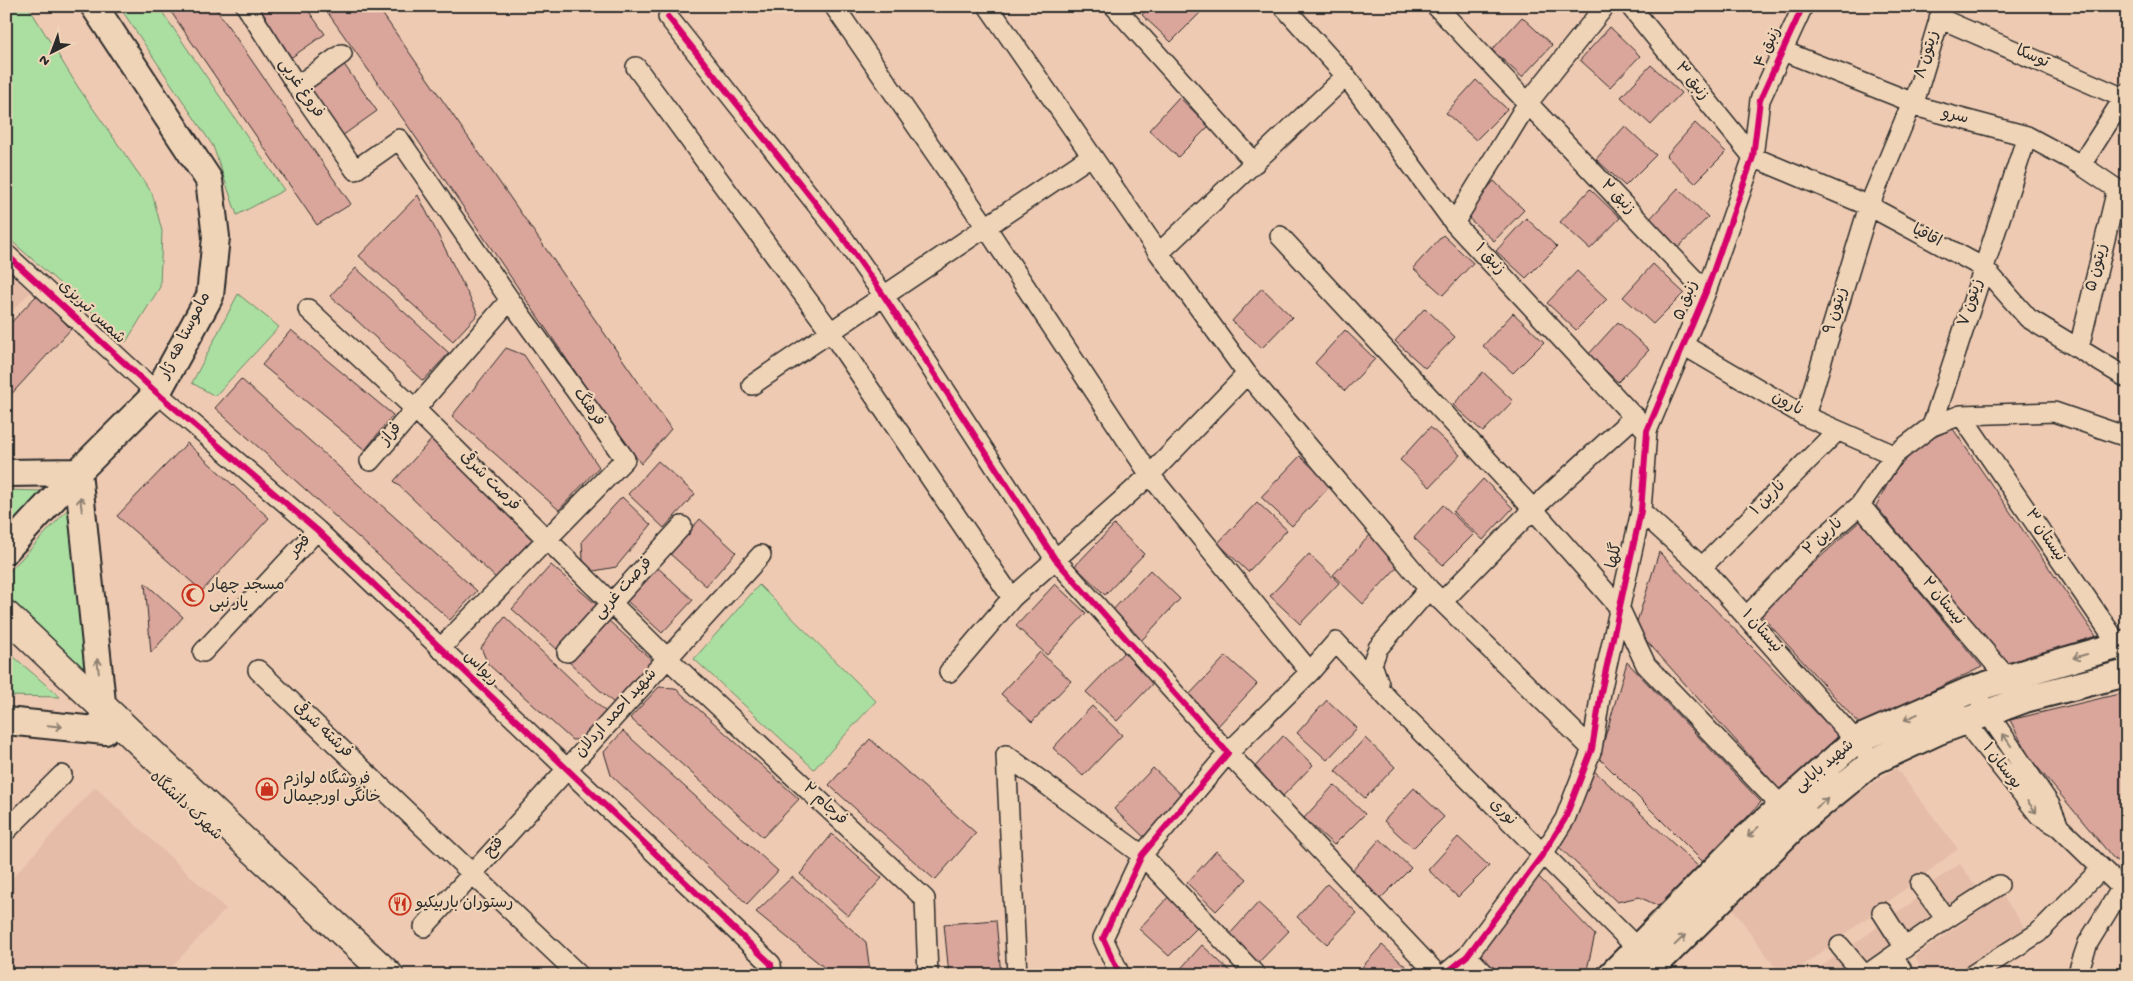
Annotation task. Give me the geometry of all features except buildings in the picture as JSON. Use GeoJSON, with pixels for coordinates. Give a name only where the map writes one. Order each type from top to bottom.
{"type":"FeatureCollection","features":[{"type":"Feature","properties":{"kind":"main road","name":"ماموستا هه ژار"},"geometry":{"type":"LineString","coordinates":[[6,550],[78,472],[157,393],[210,296],[216,237],[209,180],[94,6]]}},
{"type":"Feature","properties":{"kind":"main road"},"geometry":{"type":"LineString","coordinates":[[6,473],[78,472],[104,718]]}},
{"type":"Feature","properties":{"kind":"main road"},"geometry":{"type":"LineString","coordinates":[[6,615],[104,718],[244,841],[389,975]]}},
{"type":"Feature","properties":{"kind":"main road","name":"شهرک دانشگاه"},"geometry":{"type":"LineString","coordinates":[[6,639],[104,718],[364,975]]}},
{"type":"Feature","properties":{"kind":"main road","name":"شهید بابایی"},"geometry":{"type":"LineString","coordinates":[[1645,975],[1856,740],[1960,695],[2007,678],[2124,649]]}},
{"type":"Feature","properties":{"kind":"main road","name":"شهید بابایی"},"geometry":{"type":"LineString","coordinates":[[1611,975],[1705,877],[1790,814],[1874,761],[1976,716],[2025,699],[2127,672]]}},
{"type":"Feature","properties":{"kind":"main road"},"geometry":{"type":"LineString","coordinates":[[6,721],[104,718]]}},
{"type":"Feature","properties":{"kind":"street","name":"فروغ غربی"},"geometry":{"type":"LineString","coordinates":[[246,6],[297,86],[355,170],[399,139]]}},
{"type":"Feature","properties":{"kind":"street"},"geometry":{"type":"LineString","coordinates":[[834,6],[986,227],[1150,474],[1310,672],[1228,753],[1142,855],[1103,938],[1120,975]]}},
{"type":"Feature","properties":{"kind":"street"},"geometry":{"type":"LineString","coordinates":[[988,6],[1159,253],[1247,374],[1429,589],[1592,749]]}},
{"type":"Feature","properties":{"kind":"street"},"geometry":{"type":"LineString","coordinates":[[1114,6],[1255,163]]}},
{"type":"Feature","properties":{"kind":"street","name":"زنبق ۱"},"geometry":{"type":"LineString","coordinates":[[1283,6],[1346,76],[1454,223],[1647,431]]}},
{"type":"Feature","properties":{"kind":"street","name":"زنبق ۲"},"geometry":{"type":"LineString","coordinates":[[1436,6],[1706,292]]}},
{"type":"Feature","properties":{"kind":"street"},"geometry":{"type":"LineString","coordinates":[[1454,223],[1527,104],[1605,6]]}},
{"type":"Feature","properties":{"kind":"street","name":"زنبق ۳"},"geometry":{"type":"LineString","coordinates":[[1630,6],[1753,157]]}},
{"type":"Feature","properties":{"kind":"street","name":"زنبق ۴"},"geometry":{"type":"LineString","coordinates":[[1760,100],[1803,6]]}},
{"type":"Feature","properties":{"kind":"street","name":"توسکا"},"geometry":{"type":"LineString","coordinates":[[1942,12],[2125,95]]}},
{"type":"Feature","properties":{"kind":"street","name":"زیتون ۸"},"geometry":{"type":"LineString","coordinates":[[1912,104],[1942,12]]}},
{"type":"Feature","properties":{"kind":"street"},"geometry":{"type":"LineString","coordinates":[[668,17],[844,239],[884,296],[1055,559],[1228,753],[1438,975]]}},
{"type":"Feature","properties":{"kind":"street","name":"سرو"},"geometry":{"type":"LineString","coordinates":[[1783,51],[1912,104],[2027,136],[2081,165],[2122,192]]}},
{"type":"Feature","properties":{"kind":"street"},"geometry":{"type":"LineString","coordinates":[[297,86],[342,54]]}},
{"type":"Feature","properties":{"kind":"street"},"geometry":{"type":"LineString","coordinates":[[636,67],[831,332],[1012,598]]}},
{"type":"Feature","properties":{"kind":"street"},"geometry":{"type":"LineString","coordinates":[[1159,253],[1346,76]]}},
{"type":"Feature","properties":{"kind":"street"},"geometry":{"type":"LineString","coordinates":[[2081,165],[2125,95]]}},
{"type":"Feature","properties":{"kind":"street","name":"زنبق ۵"},"geometry":{"type":"LineString","coordinates":[[1641,511],[1647,431],[1685,346],[1706,292],[1753,157],[1760,100]]}},
{"type":"Feature","properties":{"kind":"street"},"geometry":{"type":"LineString","coordinates":[[1869,206],[1912,104]]}},
{"type":"Feature","properties":{"kind":"street","name":"زیتون ۷"},"geometry":{"type":"LineString","coordinates":[[1932,426],[2027,136]]}},
{"type":"Feature","properties":{"kind":"street","name":"فرهنگ"},"geometry":{"type":"LineString","coordinates":[[399,139],[510,300],[625,460],[440,649]]}},
{"type":"Feature","properties":{"kind":"street"},"geometry":{"type":"LineString","coordinates":[[752,386],[1091,156]]}},
{"type":"Feature","properties":{"kind":"street","name":"اقاقیا"},"geometry":{"type":"LineString","coordinates":[[1753,157],[1869,206],[1984,268],[2028,318],[2127,378]]}},
{"type":"Feature","properties":{"kind":"street","name":"زیتون ۵"},"geometry":{"type":"LineString","coordinates":[[2079,348],[2122,192]]}},
{"type":"Feature","properties":{"kind":"street","name":"زیتون ۹"},"geometry":{"type":"LineString","coordinates":[[1805,416],[1869,206]]}},
{"type":"Feature","properties":{"kind":"street"},"geometry":{"type":"LineString","coordinates":[[1280,236],[1533,509],[1619,607],[1646,665],[1790,814]]}},
{"type":"Feature","properties":{"kind":"street","name":"شمس تبریزی"},"geometry":{"type":"LineString","coordinates":[[6,254],[157,393]]}},
{"type":"Feature","properties":{"kind":"street","name":"فراز"},"geometry":{"type":"LineString","coordinates":[[370,460],[510,300]]}},
{"type":"Feature","properties":{"kind":"street","name":"فرصت شرقی"},"geometry":{"type":"LineString","coordinates":[[308,309],[414,408],[667,658]]}},
{"type":"Feature","properties":{"kind":"street","name":"نارون"},"geometry":{"type":"LineString","coordinates":[[1685,346],[1805,416],[1894,455]]}},
{"type":"Feature","properties":{"kind":"street"},"geometry":{"type":"LineString","coordinates":[[948,672],[1012,598],[1150,474],[1247,374]]}},
{"type":"Feature","properties":{"kind":"street","name":"ریواس"},"geometry":{"type":"LineString","coordinates":[[157,393],[317,530],[771,964],[772,975]]}},
{"type":"Feature","properties":{"kind":"street"},"geometry":{"type":"LineString","coordinates":[[1894,455],[1932,426],[1962,415],[2054,412],[2120,434],[2127,453]]}},
{"type":"Feature","properties":{"kind":"street","name":"نیستان ۳"},"geometry":{"type":"LineString","coordinates":[[1962,415],[2124,649]]}},
{"type":"Feature","properties":{"kind":"street"},"geometry":{"type":"LineString","coordinates":[[1442,602],[1533,509],[1635,416]]}},
{"type":"Feature","properties":{"kind":"street","name":"نارین ۱"},"geometry":{"type":"LineString","coordinates":[[1702,568],[1837,431]]}},
{"type":"Feature","properties":{"kind":"street","name":"نارین ۲"},"geometry":{"type":"LineString","coordinates":[[1747,616],[1816,544],[1860,505],[1894,455]]}},
{"type":"Feature","properties":{"kind":"street","name":"نیستان ۲"},"geometry":{"type":"LineString","coordinates":[[1860,505],[2025,699]]}},
{"type":"Feature","properties":{"kind":"street","name":"نیستان ۱"},"geometry":{"type":"LineString","coordinates":[[1641,511],[1702,568],[1747,616],[1874,761]]}},
{"type":"Feature","properties":{"kind":"street","name":"گلها"},"geometry":{"type":"LineString","coordinates":[[1444,975],[1467,956],[1543,854],[1565,819],[1592,749],[1601,692],[1641,511]]}},
{"type":"Feature","properties":{"kind":"street","name":"فرصت غربی"},"geometry":{"type":"LineString","coordinates":[[566,652],[682,526]]}},
{"type":"Feature","properties":{"kind":"street","name":"فجر"},"geometry":{"type":"LineString","coordinates":[[204,652],[317,530]]}},
{"type":"Feature","properties":{"kind":"street"},"geometry":{"type":"LineString","coordinates":[[667,658],[761,555]]}},
{"type":"Feature","properties":{"kind":"street"},"geometry":{"type":"LineString","coordinates":[[1382,692],[1372,664],[1378,648],[1429,589]]}},
{"type":"Feature","properties":{"kind":"street","name":"نوری"},"geometry":{"type":"LineString","coordinates":[[1310,672],[1336,642],[1382,692],[1636,947]]}},
{"type":"Feature","properties":{"kind":"street","name":"شهید احمد اردلان"},"geometry":{"type":"LineString","coordinates":[[566,770],[667,658]]}},
{"type":"Feature","properties":{"kind":"street","name":"فرجام ۲"},"geometry":{"type":"LineString","coordinates":[[667,658],[926,900],[928,975]]}},
{"type":"Feature","properties":{"kind":"street","name":"فرشته شرقی"},"geometry":{"type":"LineString","coordinates":[[258,670],[580,975]]}},
{"type":"Feature","properties":{"kind":"street","name":"بوستان ۱"},"geometry":{"type":"LineString","coordinates":[[1960,695],[1976,716],[2039,815],[2059,827],[2124,891]]}},
{"type":"Feature","properties":{"kind":"street","name":"بوستان ۱"},"geometry":{"type":"LineString","coordinates":[[1960,695],[1976,716]]}},
{"type":"Feature","properties":{"kind":"street"},"geometry":{"type":"LineString","coordinates":[[1016,975],[1006,755],[1142,855],[1256,975]]}},
{"type":"Feature","properties":{"kind":"street","name":"فتح"},"geometry":{"type":"LineString","coordinates":[[424,927],[566,770]]}},
{"type":"Feature","properties":{"kind":"street"},"geometry":{"type":"LineString","coordinates":[[6,831],[62,775]]}},
{"type":"Feature","properties":{"kind":"street"},"geometry":{"type":"LineString","coordinates":[[1983,972],[2038,933],[2101,869]]}},
{"type":"Feature","properties":{"kind":"street"},"geometry":{"type":"LineString","coordinates":[[1920,884],[1946,918]]}},
{"type":"Feature","properties":{"kind":"street"},"geometry":{"type":"LineString","coordinates":[[1840,946],[1865,975],[1946,918],[1999,885]]}},
{"type":"Feature","properties":{"kind":"street"},"geometry":{"type":"LineString","coordinates":[[2077,975],[2088,943],[2124,891]]}},
{"type":"Feature","properties":{"kind":"street"},"geometry":{"type":"LineString","coordinates":[[1882,912],[1899,952],[1905,975]]}},
{"type":"Feature","properties":{"kind":"street"},"geometry":{"type":"LineString","coordinates":[[1467,956],[1486,975]]}},
{"type":"Feature","properties":{"kind":"shaded area"},"geometry":{"type":"Polygon","coordinates":[[[6,264],[34,289],[6,317],[6,264]]]}},
{"type":"Feature","properties":{"kind":"shaded area"},"geometry":{"type":"Polygon","coordinates":[[[1896,768],[1958,849],[1791,975],[1781,975],[1733,909],[1820,819],[1896,768]]]}},
{"type":"Feature","properties":{"kind":"shaded area"},"geometry":{"type":"Polygon","coordinates":[[[95,787],[226,909],[164,975],[6,975],[6,885],[95,787]]]}},
{"type":"Feature","properties":{"kind":"shaded area"},"geometry":{"type":"Polygon","coordinates":[[[1960,864],[1978,889],[1948,910],[1930,884],[1960,864]]]}},
{"type":"Feature","properties":{"kind":"shaded area"},"geometry":{"type":"Polygon","coordinates":[[[2002,895],[2026,929],[1959,975],[1926,975],[1915,957],[2002,895]]]}},
{"type":"Feature","properties":{"kind":"shaded area"},"geometry":{"type":"Polygon","coordinates":[[[1920,897],[1937,919],[1908,938],[1893,915],[1920,897]]]}},
{"type":"Feature","properties":{"kind":"shaded area"},"geometry":{"type":"Polygon","coordinates":[[[1879,926],[1897,947],[1869,966],[1854,944],[1879,926]]]}},
{"type":"Feature","properties":{"kind":"shaded area"},"geometry":{"type":"Polygon","coordinates":[[[1837,955],[1852,975],[1813,975],[1812,973],[1837,955]]]}},
{"type":"Feature","properties":{"kind":"green space"},"geometry":{"type":"Polygon","coordinates":[[[6,6],[28,6],[78,87],[152,193],[162,231],[160,287],[126,342],[6,236],[6,6]]]}},
{"type":"Feature","properties":{"kind":"green space"},"geometry":{"type":"Polygon","coordinates":[[[119,6],[158,6],[284,190],[237,215],[213,146],[119,6]]]}},
{"type":"Feature","properties":{"kind":"green space"},"geometry":{"type":"Polygon","coordinates":[[[238,294],[279,327],[215,396],[192,383],[238,294]]]}},
{"type":"Feature","properties":{"kind":"green space"},"geometry":{"type":"Polygon","coordinates":[[[6,490],[42,491],[6,529],[6,490]]]}},
{"type":"Feature","properties":{"kind":"green space"},"geometry":{"type":"Polygon","coordinates":[[[71,506],[88,676],[6,602],[6,575],[71,506]]]}},
{"type":"Feature","properties":{"kind":"green space"},"geometry":{"type":"Polygon","coordinates":[[[759,585],[876,701],[814,769],[694,659],[759,585]]]}},
{"type":"Feature","properties":{"kind":"green space"},"geometry":{"type":"Polygon","coordinates":[[[6,650],[60,697],[6,696],[6,650]]]}},
{"type":"Feature","properties":{"kind":"cycle path"},"geometry":{"type":"LineString","coordinates":[[1444,975],[1467,956],[1543,854],[1565,819],[1592,749],[1601,692],[1641,511],[1647,431],[1706,292],[1753,157],[1760,100],[1803,6]]}},
{"type":"Feature","properties":{"kind":"cycle path"},"geometry":{"type":"LineString","coordinates":[[668,17],[844,239],[884,296],[1055,559],[1228,753],[1142,855],[1103,938],[1120,975]]}},
{"type":"Feature","properties":{"kind":"cycle path"},"geometry":{"type":"LineString","coordinates":[[6,254],[157,393],[317,530],[771,964],[772,975]]}},
{"type":"Feature","properties":{"kind":"place","name":"مسجد چهار یار نبی"},"geometry":{"type":"Point","coordinates":[193,595]}},
{"type":"Feature","properties":{"kind":"place","name":"فروشگاه لوازم خانگی اورجیمال"},"geometry":{"type":"Point","coordinates":[267,789]}},
{"type":"Feature","properties":{"kind":"place","name":"رستوران باربیکیو"},"geometry":{"type":"Point","coordinates":[400,904]}}]}
